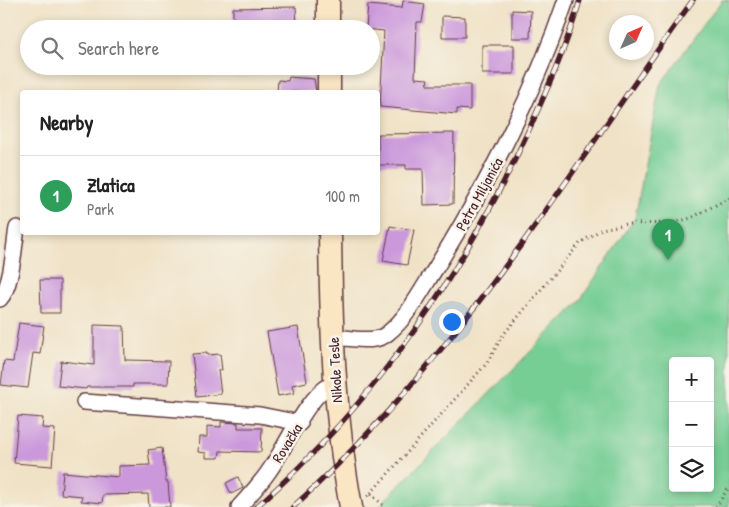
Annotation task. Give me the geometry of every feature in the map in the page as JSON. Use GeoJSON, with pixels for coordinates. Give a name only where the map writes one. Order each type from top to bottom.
{"type":"FeatureCollection","features":[{"type":"Feature","properties":{"kind":"street"},"geometry":{"type":"LineString","coordinates":[[328,0],[328,20]]}},
{"type":"Feature","properties":{"kind":"street","name":"Petra Miljanića"},"geometry":{"type":"LineString","coordinates":[[344,338],[374,339],[387,335],[406,314],[477,202],[513,131],[552,42],[566,0]]}},
{"type":"Feature","properties":{"kind":"street"},"geometry":{"type":"LineString","coordinates":[[329,75],[329,90]]}},
{"type":"Feature","properties":{"kind":"street"},"geometry":{"type":"LineString","coordinates":[[0,299],[5,294],[17,228]]}},
{"type":"Feature","properties":{"kind":"street","name":"Nikole Tesle"},"geometry":{"type":"LineString","coordinates":[[330,235],[338,425],[357,503]]}},
{"type":"Feature","properties":{"kind":"street","name":"Rovačka"},"geometry":{"type":"LineString","coordinates":[[239,507],[271,469],[318,393],[329,385],[335,384]]}},
{"type":"Feature","properties":{"kind":"street"},"geometry":{"type":"LineString","coordinates":[[84,402],[260,416],[300,423]]}},
{"type":"Feature","properties":{"kind":"path"},"geometry":{"type":"LineString","coordinates":[[357,503],[371,493],[486,363],[503,335],[580,243],[602,229],[626,224],[673,223],[691,218],[729,198]]}},
{"type":"Feature","properties":{"kind":"path"},"geometry":{"type":"LineString","coordinates":[[716,507],[729,487]]}},
{"type":"Feature","properties":{"kind":"path"},"geometry":{"type":"LineString","coordinates":[[371,493],[385,507]]}},
{"type":"Feature","properties":{"kind":"green space"},"geometry":{"type":"Polygon","coordinates":[[[722,0],[729,0],[729,507],[382,507],[381,504],[579,302],[635,218],[660,85],[722,0]]]}},
{"type":"Feature","properties":{"kind":"building"},"geometry":{"type":"Polygon","coordinates":[[[403,1],[425,4],[422,22],[417,22],[415,78],[428,79],[427,85],[470,85],[470,110],[457,109],[457,114],[380,107],[384,31],[380,31],[380,20],[367,20],[368,5],[402,8],[403,1]]]}},
{"type":"Feature","properties":{"kind":"building"},"geometry":{"type":"Polygon","coordinates":[[[296,7],[297,20],[233,20],[233,8],[296,7]]]}},
{"type":"Feature","properties":{"kind":"building"},"geometry":{"type":"Polygon","coordinates":[[[512,10],[531,11],[530,38],[512,38],[512,10]]]}},
{"type":"Feature","properties":{"kind":"building"},"geometry":{"type":"Polygon","coordinates":[[[442,16],[465,17],[465,37],[442,37],[442,16]]]}},
{"type":"Feature","properties":{"kind":"building"},"geometry":{"type":"Polygon","coordinates":[[[482,45],[514,45],[514,74],[482,74],[482,45]]]}},
{"type":"Feature","properties":{"kind":"building"},"geometry":{"type":"Polygon","coordinates":[[[289,77],[314,79],[316,90],[277,90],[278,80],[288,81],[289,77]]]}},
{"type":"Feature","properties":{"kind":"building"},"geometry":{"type":"Polygon","coordinates":[[[454,133],[453,204],[424,205],[423,169],[406,169],[406,165],[380,165],[380,134],[454,133]]]}},
{"type":"Feature","properties":{"kind":"building"},"geometry":{"type":"Polygon","coordinates":[[[390,226],[414,230],[407,265],[383,261],[390,226]]]}},
{"type":"Feature","properties":{"kind":"building"},"geometry":{"type":"Polygon","coordinates":[[[40,280],[60,280],[60,313],[41,313],[40,280]]]}},
{"type":"Feature","properties":{"kind":"building"},"geometry":{"type":"Polygon","coordinates":[[[19,323],[44,326],[40,354],[33,353],[28,388],[1,385],[4,361],[13,362],[19,323]]]}},
{"type":"Feature","properties":{"kind":"building"},"geometry":{"type":"Polygon","coordinates":[[[94,325],[124,326],[125,360],[169,361],[168,384],[133,384],[133,387],[87,387],[86,389],[58,386],[61,361],[94,365],[94,325]]]}},
{"type":"Feature","properties":{"kind":"building"},"geometry":{"type":"Polygon","coordinates":[[[298,327],[307,382],[292,385],[294,393],[278,396],[267,332],[298,327]]]}},
{"type":"Feature","properties":{"kind":"building"},"geometry":{"type":"Polygon","coordinates":[[[207,353],[207,355],[220,354],[222,370],[218,370],[221,394],[197,397],[192,354],[207,353]]]}},
{"type":"Feature","properties":{"kind":"building"},"geometry":{"type":"Polygon","coordinates":[[[18,416],[43,418],[42,428],[55,429],[52,466],[14,463],[18,416]]]}},
{"type":"Feature","properties":{"kind":"building"},"geometry":{"type":"Polygon","coordinates":[[[221,422],[238,423],[238,428],[262,428],[261,452],[220,451],[219,458],[206,458],[206,453],[198,452],[199,437],[207,437],[207,426],[221,427],[221,422]]]}},
{"type":"Feature","properties":{"kind":"building"},"geometry":{"type":"Polygon","coordinates":[[[162,448],[170,507],[149,507],[148,494],[103,495],[102,503],[81,501],[82,496],[61,494],[63,472],[119,477],[119,466],[150,465],[148,450],[162,448]]]}},
{"type":"Feature","properties":{"kind":"building"},"geometry":{"type":"Polygon","coordinates":[[[238,477],[243,488],[231,494],[226,483],[238,477]]]}},
{"type":"Feature","properties":{"kind":"railway"},"geometry":{"type":"LineString","coordinates":[[256,507],[300,467],[341,423],[379,378],[415,330],[448,280],[506,177],[532,123],[552,78],[580,0]]}},
{"type":"Feature","properties":{"kind":"railway"},"geometry":{"type":"LineString","coordinates":[[293,507],[351,451],[406,391],[457,329],[554,199],[693,0]]}},
{"type":"Feature","properties":{"kind":"place","name":"Zlatica"},"geometry":{"type":"Point","coordinates":[668,260]}}]}
